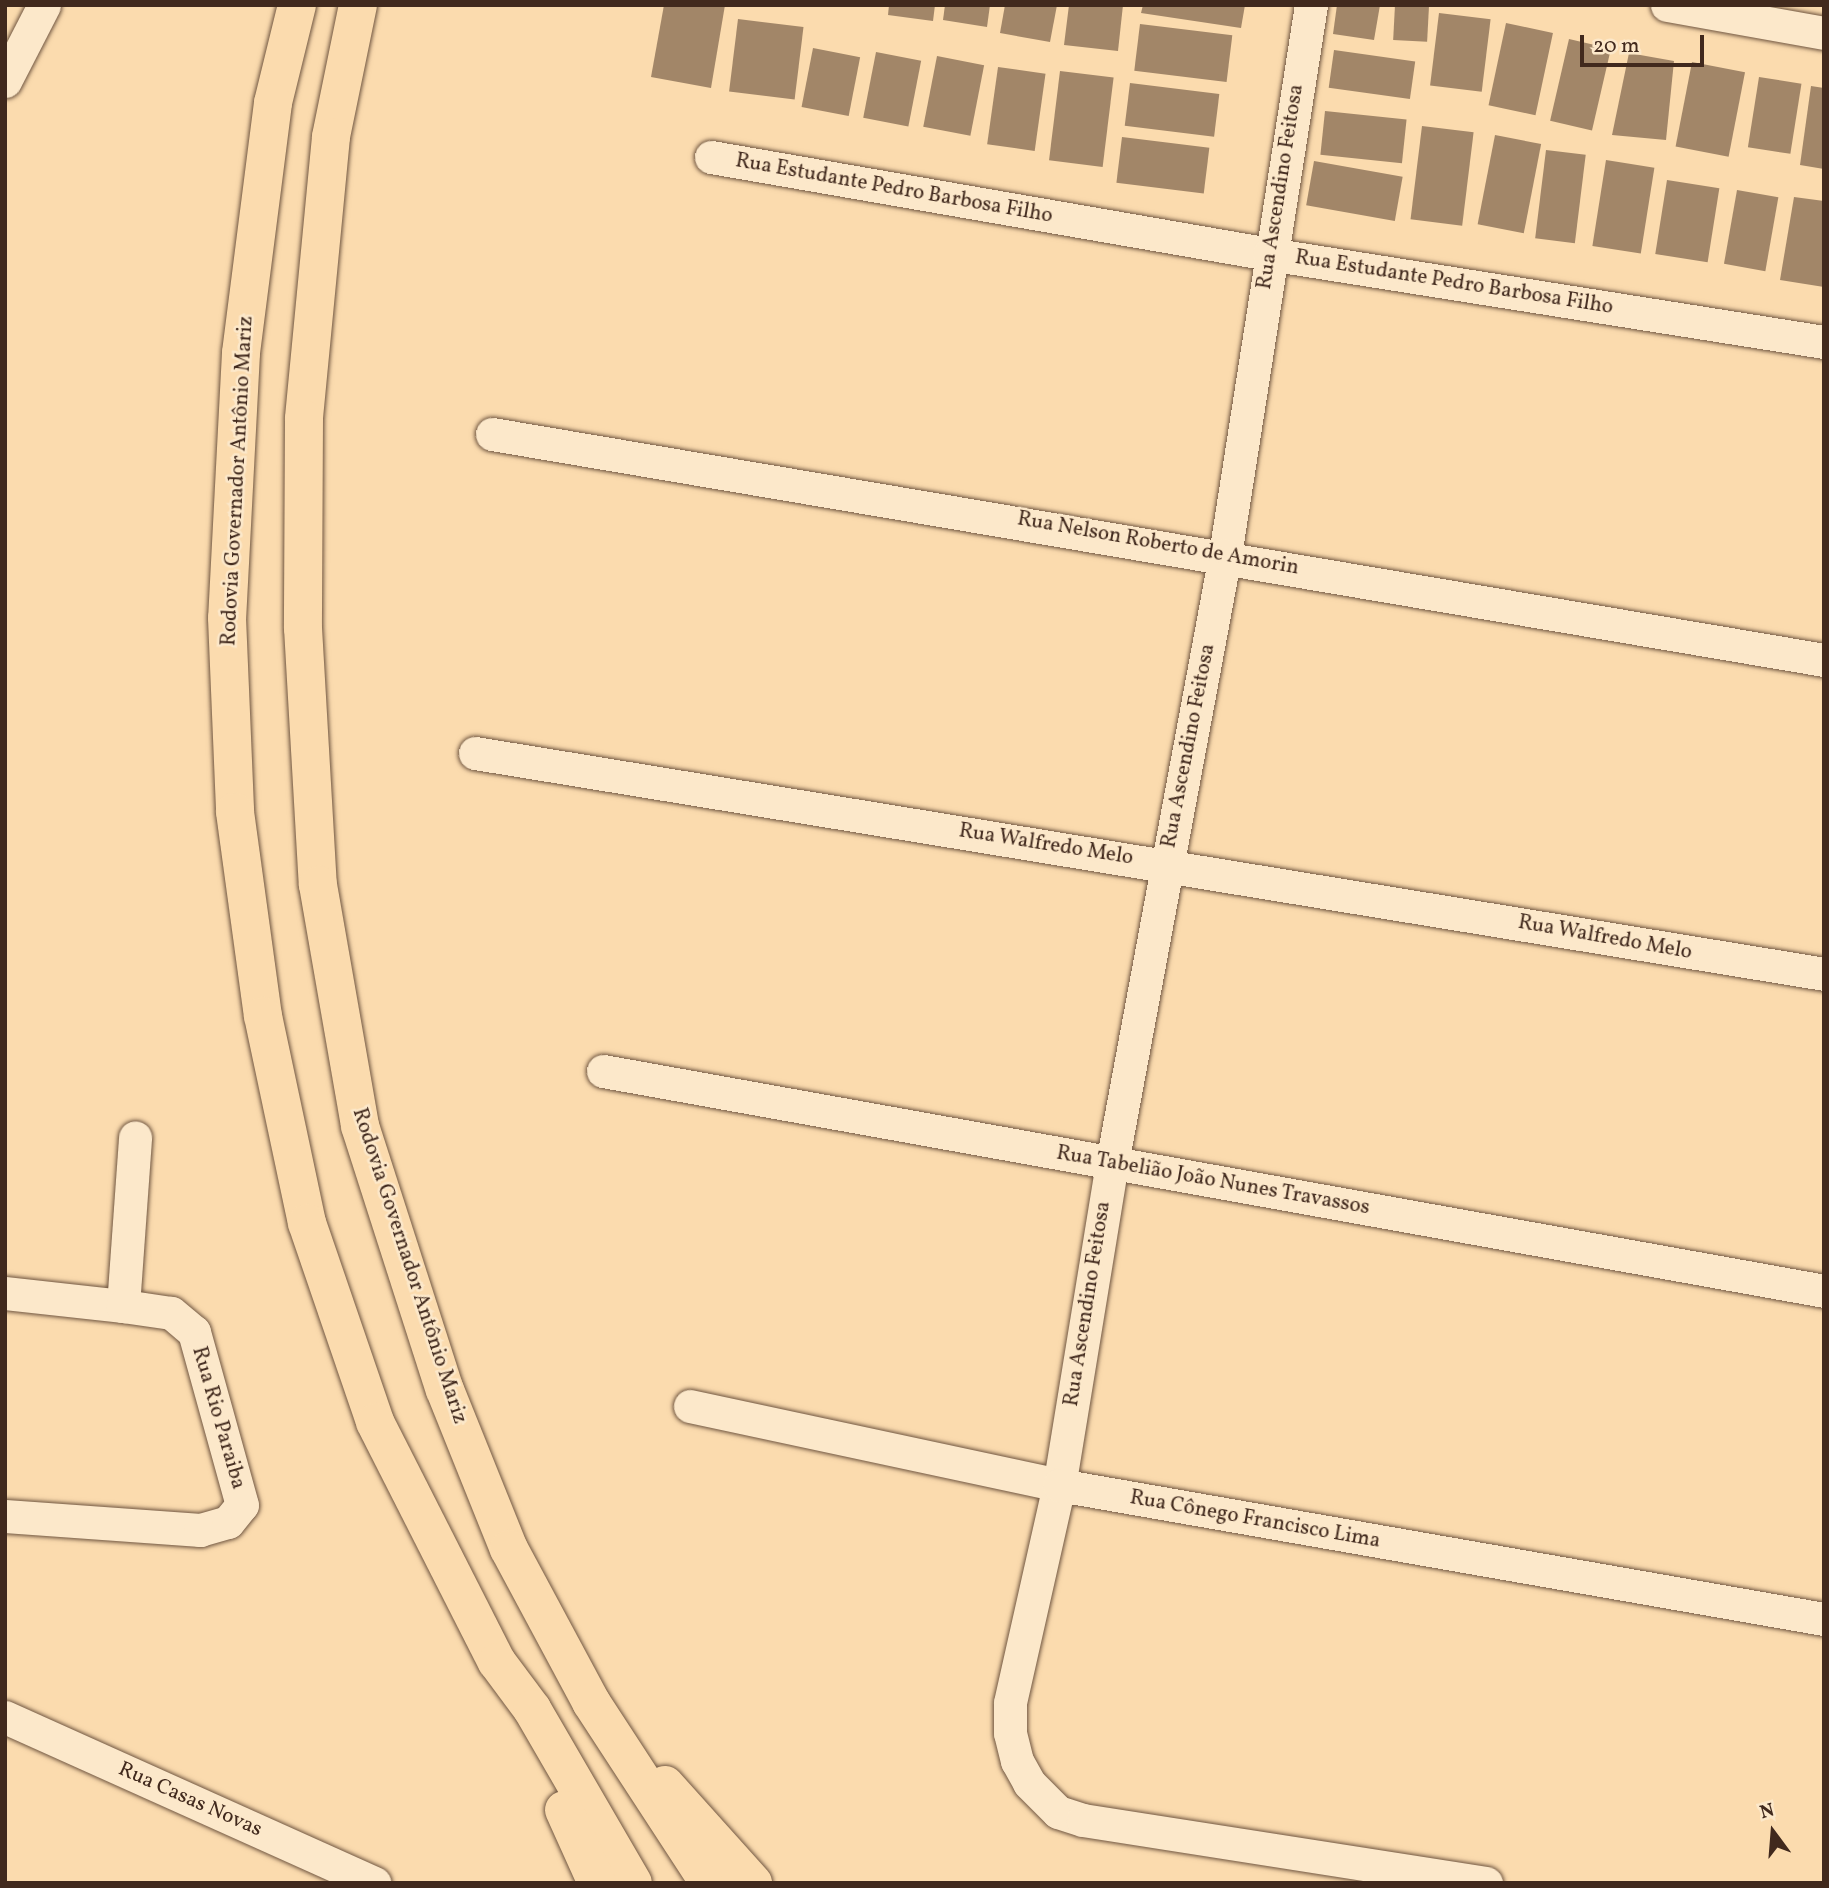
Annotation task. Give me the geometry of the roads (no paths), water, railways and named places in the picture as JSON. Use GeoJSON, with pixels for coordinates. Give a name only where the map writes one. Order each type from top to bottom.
{"type":"FeatureCollection","features":[{"type":"Feature","properties":{"kind":"highway","name":"Rodovia Governador Antônio Mariz"},"geometry":{"type":"LineString","coordinates":[[297,5],[273,103],[241,353],[227,618],[234,812],[263,1016],[307,1223],[375,1422],[497,1661],[532,1709],[633,1883]]}},
{"type":"Feature","properties":{"kind":"highway","name":"Rodovia Governador Antônio Mariz"},"geometry":{"type":"LineString","coordinates":[[358,5],[331,136],[304,419],[303,628],[318,885],[360,1126],[445,1390],[509,1549],[590,1702],[709,1883]]}},
{"type":"Feature","properties":{"kind":"highway"},"geometry":{"type":"LineString","coordinates":[[497,1661],[524,1733],[597,1883]]}},
{"type":"Feature","properties":{"kind":"highway"},"geometry":{"type":"LineString","coordinates":[[590,1702],[752,1883]]}},
{"type":"Feature","properties":{"kind":"street"},"geometry":{"type":"LineString","coordinates":[[5,81],[44,5]]}},
{"type":"Feature","properties":{"kind":"street","name":"Rua Ascendino Feitosa"},"geometry":{"type":"LineString","coordinates":[[1311,5],[1269,254],[1225,555],[1112,1163],[1059,1485],[1010,1703],[1017,1761],[1029,1783],[1058,1812],[1083,1820],[1486,1883]]}},
{"type":"Feature","properties":{"kind":"street"},"geometry":{"type":"LineString","coordinates":[[1667,5],[1824,33]]}},
{"type":"Feature","properties":{"kind":"street","name":"Rua Estudante Pedro Barbosa Filho"},"geometry":{"type":"LineString","coordinates":[[711,157],[1269,254],[1824,342]]}},
{"type":"Feature","properties":{"kind":"street","name":"Rua Nelson Roberto de Amorin"},"geometry":{"type":"LineString","coordinates":[[492,434],[1225,555],[1824,660]]}},
{"type":"Feature","properties":{"kind":"street","name":"Rua Walfredo Melo"},"geometry":{"type":"LineString","coordinates":[[475,753],[1167,864],[1824,974]]}},
{"type":"Feature","properties":{"kind":"street","name":"Rua Tabelião João Nunes Travassos"},"geometry":{"type":"LineString","coordinates":[[603,1071],[1824,1291]]}},
{"type":"Feature","properties":{"kind":"street"},"geometry":{"type":"LineString","coordinates":[[5,1293],[123,1306],[135,1137]]}},
{"type":"Feature","properties":{"kind":"street","name":"Rua Rio Paraiba"},"geometry":{"type":"LineString","coordinates":[[5,1516],[200,1530],[228,1522],[242,1505],[194,1332],[171,1313],[123,1306]]}},
{"type":"Feature","properties":{"kind":"street","name":"Rua Cônego Francisco Lima"},"geometry":{"type":"LineString","coordinates":[[690,1406],[1059,1485],[1824,1619]]}},
{"type":"Feature","properties":{"kind":"street","name":"Rua Casas Novas"},"geometry":{"type":"LineString","coordinates":[[5,1717],[374,1883]]}}]}
